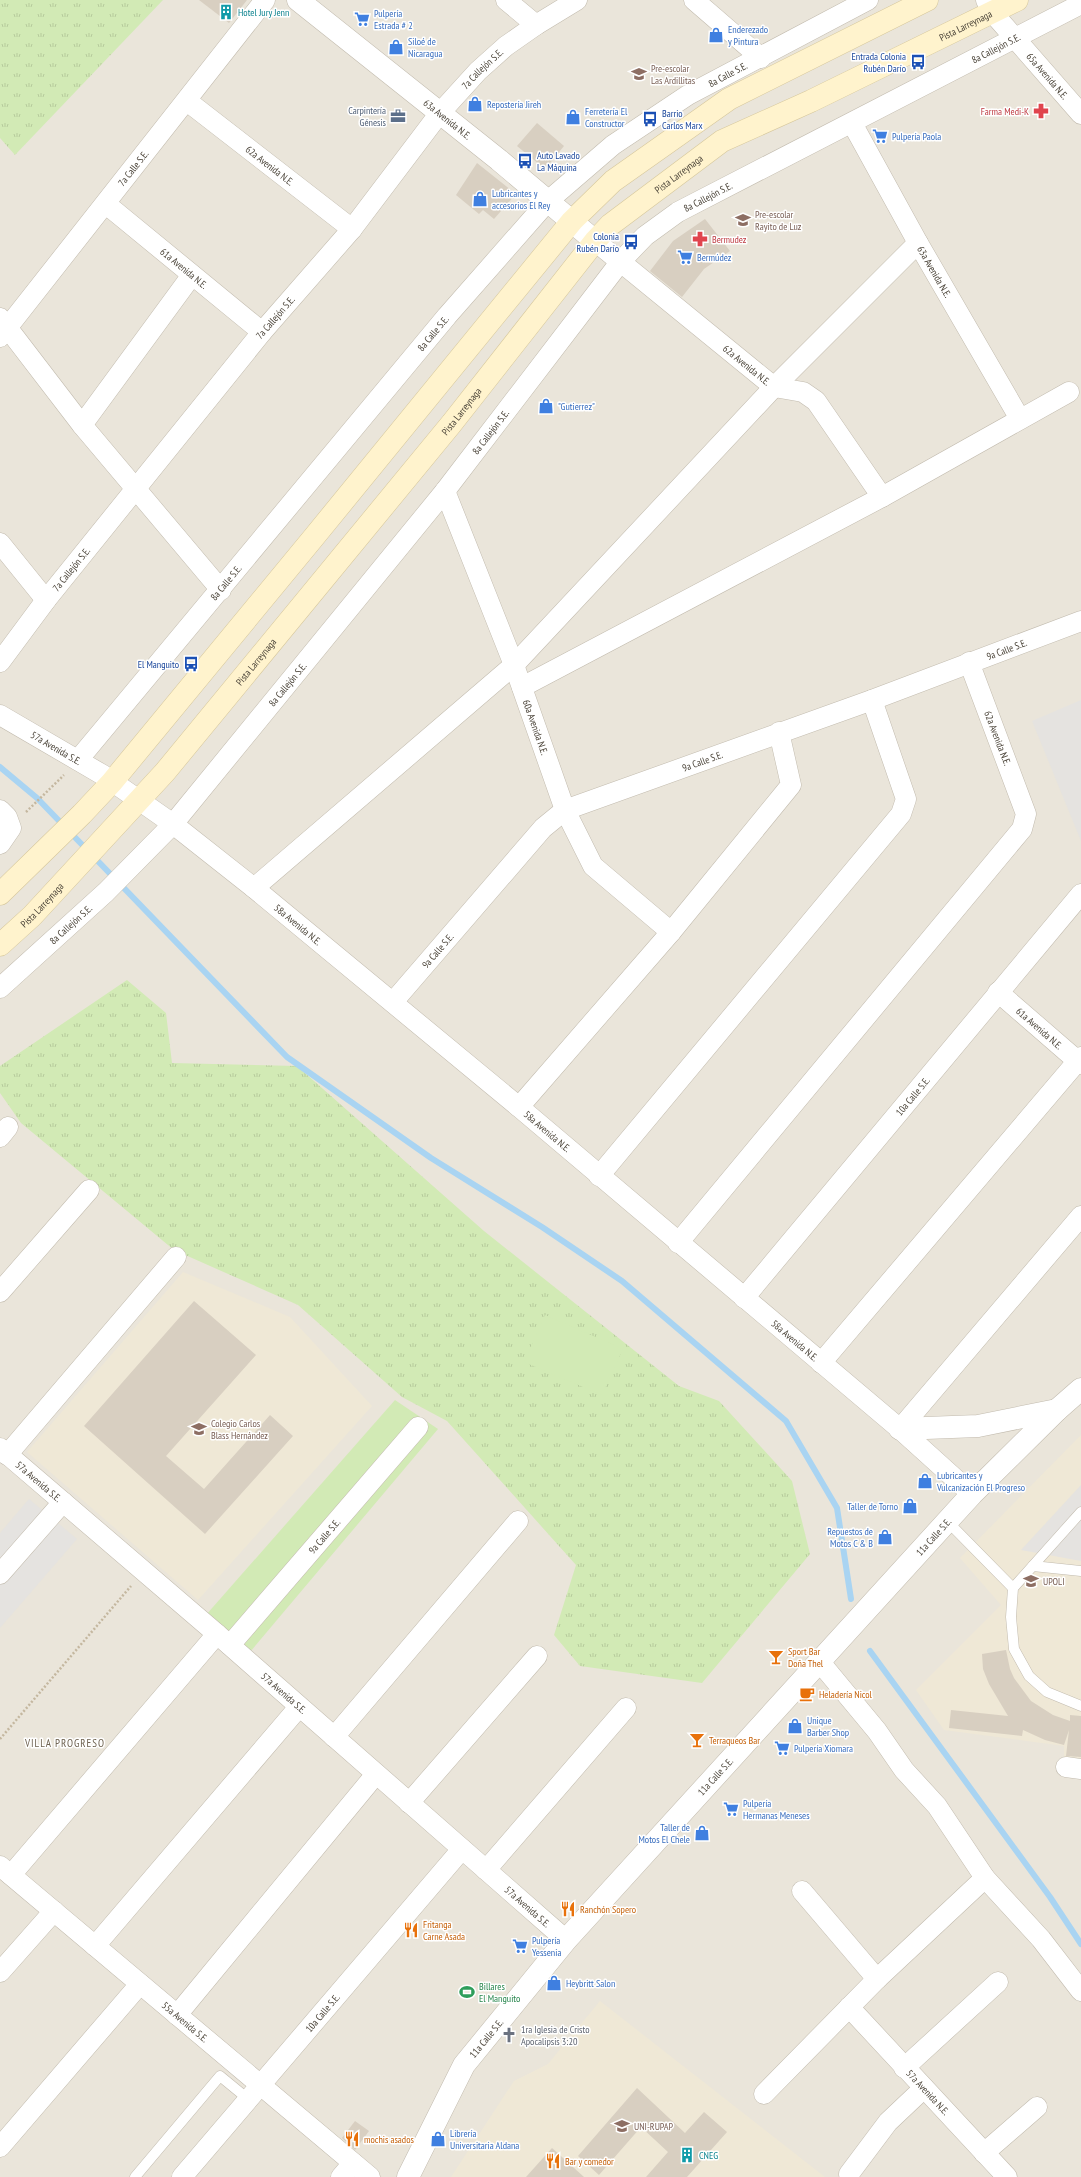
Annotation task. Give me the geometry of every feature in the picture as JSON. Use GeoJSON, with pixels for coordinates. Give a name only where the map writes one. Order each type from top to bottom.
{"type":"FeatureCollection","features":[{"type":"Feature","properties":{"kind":"main road"},"geometry":{"type":"LineString","coordinates":[[3,888],[82,814],[112,782],[572,221],[613,181],[729,99],[927,0]]}},
{"type":"Feature","properties":{"kind":"main road","name":"Pista Larreynaga"},"geometry":{"type":"LineString","coordinates":[[0,945],[32,916],[140,801],[452,423],[595,241],[625,213],[722,141],[811,101],[989,6],[1017,0]]}},
{"type":"Feature","properties":{"kind":"street","name":"7a Calle S.E."},"geometry":{"type":"LineString","coordinates":[[2,328],[106,204],[265,0]]}},
{"type":"Feature","properties":{"kind":"street","name":"63a Avenida N.E."},"geometry":{"type":"LineString","coordinates":[[298,0],[439,114],[499,160],[595,241]]}},
{"type":"Feature","properties":{"kind":"street"},"geometry":{"type":"LineString","coordinates":[[506,0],[536,25]]}},
{"type":"Feature","properties":{"kind":"street","name":"7a Callejón S.E."},"geometry":{"type":"LineString","coordinates":[[0,662],[46,600],[262,332],[352,229],[439,114],[478,71],[506,46],[536,25],[577,0]]}},
{"type":"Feature","properties":{"kind":"street"},"geometry":{"type":"LineString","coordinates":[[694,0],[761,58]]}},
{"type":"Feature","properties":{"kind":"street","name":"8a Calle S.E."},"geometry":{"type":"LineString","coordinates":[[78,760],[221,590],[447,316],[548,201],[619,141],[688,96],[868,0]]}},
{"type":"Feature","properties":{"kind":"street","name":"8a Callejón S.E."},"geometry":{"type":"LineString","coordinates":[[0,988],[106,892],[173,824],[445,491],[621,261],[645,236],[678,212],[1081,4]]}},
{"type":"Feature","properties":{"kind":"street","name":"65a Avenida N.E."},"geometry":{"type":"LineString","coordinates":[[989,6],[1014,38],[1081,114]]}},
{"type":"Feature","properties":{"kind":"street","name":"62a Avenida N.E."},"geometry":{"type":"LineString","coordinates":[[187,101],[352,229]]}},
{"type":"Feature","properties":{"kind":"street","name":"63a Avenida N.E."},"geometry":{"type":"LineString","coordinates":[[852,123],[918,243],[1020,419]]}},
{"type":"Feature","properties":{"kind":"street","name":"61a Avenida N.E."},"geometry":{"type":"LineString","coordinates":[[106,204],[262,332]]}},
{"type":"Feature","properties":{"kind":"street","name":"62a Avenida N.E."},"geometry":{"type":"LineString","coordinates":[[595,241],[774,387],[803,392],[816,401],[882,497]]}},
{"type":"Feature","properties":{"kind":"street"},"geometry":{"type":"LineString","coordinates":[[254,888],[514,665],[774,387],[918,243]]}},
{"type":"Feature","properties":{"kind":"street"},"geometry":{"type":"LineString","coordinates":[[82,425],[192,275]]}},
{"type":"Feature","properties":{"kind":"street"},"geometry":{"type":"LineString","coordinates":[[2,328],[135,490],[221,590]]}},
{"type":"Feature","properties":{"kind":"street"},"geometry":{"type":"LineString","coordinates":[[522,686],[882,497],[1068,392]]}},
{"type":"Feature","properties":{"kind":"street","name":"60a Avenida N.E."},"geometry":{"type":"LineString","coordinates":[[445,491],[522,686],[565,810],[593,866],[671,932]]}},
{"type":"Feature","properties":{"kind":"street"},"geometry":{"type":"LineString","coordinates":[[0,543],[46,600]]}},
{"type":"Feature","properties":{"kind":"street","name":"9a Calle S.E."},"geometry":{"type":"LineString","coordinates":[[393,1002],[543,828],[565,810],[779,732],[872,700],[969,662],[1081,621]]}},
{"type":"Feature","properties":{"kind":"street","name":"62a Avenida N.E."},"geometry":{"type":"LineString","coordinates":[[678,1243],[1020,833],[1026,814],[969,662]]}},
{"type":"Feature","properties":{"kind":"street"},"geometry":{"type":"LineString","coordinates":[[598,1176],[901,814],[906,799],[872,700]]}},
{"type":"Feature","properties":{"kind":"street","name":"57a Avenida S.E."},"geometry":{"type":"LineString","coordinates":[[0,715],[78,760],[112,782]]}},
{"type":"Feature","properties":{"kind":"street"},"geometry":{"type":"LineString","coordinates":[[519,1107],[671,932],[791,785],[779,732]]}},
{"type":"Feature","properties":{"kind":"street","name":"58a Avenida N.E."},"geometry":{"type":"LineString","coordinates":[[112,782],[173,824],[393,1002],[900,1429],[972,1494]]}},
{"type":"Feature","properties":{"kind":"street"},"geometry":{"type":"LineString","coordinates":[[0,810],[7,817],[11,828],[0,844]]}},
{"type":"Feature","properties":{"kind":"street","name":"10a Calle S.E."},"geometry":{"type":"LineString","coordinates":[[744,1298],[1081,894]]}},
{"type":"Feature","properties":{"kind":"street","name":"61a Avenida N.E."},"geometry":{"type":"LineString","coordinates":[[998,992],[1080,1061]]}},
{"type":"Feature","properties":{"kind":"street"},"geometry":{"type":"LineString","coordinates":[[821,1363],[1080,1061]]}},
{"type":"Feature","properties":{"kind":"street"},"geometry":{"type":"LineString","coordinates":[[0,1292],[89,1190]]}},
{"type":"Feature","properties":{"kind":"street"},"geometry":{"type":"LineString","coordinates":[[900,1429],[1081,1216]]}},
{"type":"Feature","properties":{"kind":"street"},"geometry":{"type":"LineString","coordinates":[[4,1452],[176,1257]]}},
{"type":"Feature","properties":{"kind":"street","name":"11a Calle S.E."},"geometry":{"type":"LineString","coordinates":[[408,2177],[464,2064],[566,1940],[972,1494],[1057,1410],[1081,1389]]}},
{"type":"Feature","properties":{"kind":"street"},"geometry":{"type":"LineString","coordinates":[[900,1429],[978,1426],[1057,1410]]}},
{"type":"Feature","properties":{"kind":"street","name":"9a Calle S.E."},"geometry":{"type":"LineString","coordinates":[[5,1871],[223,1639],[418,1427]]}},
{"type":"Feature","properties":{"kind":"street","name":"57a Avenida S.E."},"geometry":{"type":"LineString","coordinates":[[4,1452],[223,1639],[566,1940]]}},
{"type":"Feature","properties":{"kind":"street"},"geometry":{"type":"LineString","coordinates":[[0,1574],[62,1502]]}},
{"type":"Feature","properties":{"kind":"street"},"geometry":{"type":"LineString","coordinates":[[334,1738],[518,1521]]}},
{"type":"Feature","properties":{"kind":"street"},"geometry":{"type":"LineString","coordinates":[[409,1803],[537,1656]]}},
{"type":"Feature","properties":{"kind":"street"},"geometry":{"type":"LineString","coordinates":[[819,1661],[877,1731],[904,1770],[937,1806],[985,1878],[1041,1939],[1081,1991]]}},
{"type":"Feature","properties":{"kind":"street"},"geometry":{"type":"LineString","coordinates":[[95,1946],[299,1707]]}},
{"type":"Feature","properties":{"kind":"street"},"geometry":{"type":"LineString","coordinates":[[486,1870],[626,1708]]}},
{"type":"Feature","properties":{"kind":"street"},"geometry":{"type":"LineString","coordinates":[[177,2015],[376,1774]]}},
{"type":"Feature","properties":{"kind":"street","name":"10a Calle S.E."},"geometry":{"type":"LineString","coordinates":[[182,2177],[462,1849]]}},
{"type":"Feature","properties":{"kind":"street","name":"55a Avenida S.E."},"geometry":{"type":"LineString","coordinates":[[5,1871],[177,2015],[254,2092],[347,2170],[370,2177]]}},
{"type":"Feature","properties":{"kind":"street"},"geometry":{"type":"LineString","coordinates":[[764,2094],[877,1979],[985,1878]]}},
{"type":"Feature","properties":{"kind":"street"},"geometry":{"type":"LineString","coordinates":[[802,1891],[877,1979]]}},
{"type":"Feature","properties":{"kind":"street"},"geometry":{"type":"LineString","coordinates":[[0,1972],[54,1911]]}},
{"type":"Feature","properties":{"kind":"street"},"geometry":{"type":"LineString","coordinates":[[904,2068],[998,1982]]}},
{"type":"Feature","properties":{"kind":"street"},"geometry":{"type":"LineString","coordinates":[[0,2147],[140,1984]]}},
{"type":"Feature","properties":{"kind":"street","name":"57a Avenida N.E."},"geometry":{"type":"LineString","coordinates":[[849,2007],[984,2153],[998,2175]]}},
{"type":"Feature","properties":{"kind":"street"},"geometry":{"type":"LineString","coordinates":[[849,2174],[888,2122],[924,2088]]}},
{"type":"Feature","properties":{"kind":"street"},"geometry":{"type":"LineString","coordinates":[[984,2153],[1037,2107]]}},
{"type":"Feature","properties":{"kind":"lane"},"geometry":{"type":"LineString","coordinates":[[1081,1512],[1013,1588],[1011,1617],[1014,1649],[1029,1676],[1047,1692],[1081,1706]]}},
{"type":"Feature","properties":{"kind":"lane"},"geometry":{"type":"LineString","coordinates":[[947,1521],[1013,1588]]}},
{"type":"Feature","properties":{"kind":"lane"},"geometry":{"type":"LineString","coordinates":[[1033,1566],[1081,1571]]}},
{"type":"Feature","properties":{"kind":"lane"},"geometry":{"type":"LineString","coordinates":[[135,2177],[220,2076],[254,2092]]}},
{"type":"Feature","properties":{"kind":"path"},"geometry":{"type":"LineString","coordinates":[[26,812],[53,786]]}},
{"type":"Feature","properties":{"kind":"path"},"geometry":{"type":"LineString","coordinates":[[0,1739],[143,1571]]}},
{"type":"Feature","properties":{"kind":"shaded area"},"geometry":{"type":"Polygon","coordinates":[[[0,0],[1081,0],[1081,2177],[0,2177],[0,0]]]}},
{"type":"Feature","properties":{"kind":"shaded area"},"geometry":{"type":"Polygon","coordinates":[[[1081,700],[1081,841],[1032,721],[1081,700]]]}},
{"type":"Feature","properties":{"kind":"shaded area","name":"Colegio Carlos Blass Hernández"},"geometry":{"type":"Polygon","coordinates":[[[183,1272],[290,1317],[372,1406],[198,1600],[27,1452],[183,1272]]]}},
{"type":"Feature","properties":{"kind":"shaded area","name":"UPOLI"},"geometry":{"type":"Polygon","coordinates":[[[1081,1435],[1081,1765],[1064,1763],[1064,1746],[944,1730],[916,1690],[1001,1605],[960,1558],[1081,1435]]]}},
{"type":"Feature","properties":{"kind":"shaded area"},"geometry":{"type":"Polygon","coordinates":[[[1081,1485],[1081,1561],[1021,1550],[1081,1485]]]}},
{"type":"Feature","properties":{"kind":"shaded area"},"geometry":{"type":"Polygon","coordinates":[[[29,1499],[77,1539],[0,1628],[0,1533],[29,1499]]]}},
{"type":"Feature","properties":{"kind":"shaded area","name":"UNI-RUPAP"},"geometry":{"type":"Polygon","coordinates":[[[600,2001],[825,2177],[451,2177],[514,2081],[548,2064],[600,2001]]]}},
{"type":"Feature","properties":{"kind":"green space"},"geometry":{"type":"Polygon","coordinates":[[[0,0],[163,0],[15,155],[0,138],[0,0]]]}},
{"type":"Feature","properties":{"kind":"green space"},"geometry":{"type":"Polygon","coordinates":[[[127,980],[166,1013],[172,1063],[297,1066],[484,1231],[679,1386],[719,1401],[792,1481],[810,1554],[702,1683],[580,1666],[554,1635],[576,1565],[447,1421],[402,1397],[298,1305],[174,1250],[21,1123],[0,1093],[0,1066],[127,980]]]}},
{"type":"Feature","properties":{"kind":"green space"},"geometry":{"type":"Polygon","coordinates":[[[545,1315],[623,1349],[602,1395],[524,1362],[545,1315]]]}},
{"type":"Feature","properties":{"kind":"green space"},"geometry":{"type":"Polygon","coordinates":[[[395,1400],[438,1429],[250,1652],[206,1615],[395,1400]]]}},
{"type":"Feature","properties":{"kind":"building","name":"Hotel Jury Jenn"},"geometry":{"type":"Polygon","coordinates":[[[199,0],[247,0],[229,23],[199,0]]]}},
{"type":"Feature","properties":{"kind":"building"},"geometry":{"type":"Polygon","coordinates":[[[537,123],[564,146],[545,169],[517,146],[537,123]]]}},
{"type":"Feature","properties":{"kind":"building"},"geometry":{"type":"Polygon","coordinates":[[[477,163],[516,194],[494,219],[483,210],[479,214],[456,195],[477,163]]]}},
{"type":"Feature","properties":{"kind":"building"},"geometry":{"type":"Polygon","coordinates":[[[705,219],[730,251],[704,269],[682,297],[650,271],[673,241],[705,219]]]}},
{"type":"Feature","properties":{"kind":"building"},"geometry":{"type":"Polygon","coordinates":[[[194,1301],[256,1355],[166,1456],[204,1489],[270,1415],[293,1436],[205,1534],[84,1426],[194,1301]]]}},
{"type":"Feature","properties":{"kind":"building"},"geometry":{"type":"Polygon","coordinates":[[[1006,1650],[1010,1669],[1014,1678],[1031,1701],[1053,1715],[1070,1721],[1070,1715],[1081,1716],[1081,1757],[1066,1756],[1069,1730],[1064,1745],[1045,1740],[1023,1730],[1022,1736],[949,1728],[951,1710],[1008,1716],[989,1684],[983,1669],[982,1654],[1006,1650]]]}},
{"type":"Feature","properties":{"kind":"building"},"geometry":{"type":"Polygon","coordinates":[[[637,2088],[685,2133],[704,2112],[727,2132],[687,2177],[646,2177],[668,2152],[641,2127],[599,2175],[578,2156],[637,2088]]]}},
{"type":"Feature","properties":{"kind":"building","name":"mochis asados"},"geometry":{"type":"Polygon","coordinates":[[[355,2121],[369,2131],[355,2150],[342,2138],[355,2121]]]}},
{"type":"Feature","properties":{"kind":"building","name":"Bar y comedor"},"geometry":{"type":"Polygon","coordinates":[[[552,2148],[584,2177],[526,2177],[552,2148]]]}},
{"type":"Feature","properties":{"kind":"waterway"},"geometry":{"type":"LineString","coordinates":[[0,767],[37,798],[287,1057],[431,1158],[542,1227],[622,1281],[786,1421],[837,1508],[851,1599]]}},
{"type":"Feature","properties":{"kind":"waterway"},"geometry":{"type":"LineString","coordinates":[[870,1651],[1050,1897],[1081,1944]]}},
{"type":"Feature","properties":{"kind":"place","name":"Hotel Jury Jenn"},"geometry":{"type":"Point","coordinates":[226,12]}},
{"type":"Feature","properties":{"kind":"place","name":"Pulpería Estrada # 2"},"geometry":{"type":"Point","coordinates":[362,19]}},
{"type":"Feature","properties":{"kind":"place","name":"Enderezado y Pintura"},"geometry":{"type":"Point","coordinates":[716,35]}},
{"type":"Feature","properties":{"kind":"place","name":"Siloé de Nicaragua"},"geometry":{"type":"Point","coordinates":[396,47]}},
{"type":"Feature","properties":{"kind":"place","name":"Entrada Colonia Rubén Darío"},"geometry":{"type":"Point","coordinates":[918,62]}},
{"type":"Feature","properties":{"kind":"place","name":"Pre-escolar Las Ardillitas"},"geometry":{"type":"Point","coordinates":[639,74]}},
{"type":"Feature","properties":{"kind":"place","name":"Repostería Jireh"},"geometry":{"type":"Point","coordinates":[475,104]}},
{"type":"Feature","properties":{"kind":"place","name":"Farma Medi-K"},"geometry":{"type":"Point","coordinates":[1041,111]}},
{"type":"Feature","properties":{"kind":"place","name":"Carpintería Génesis"},"geometry":{"type":"Point","coordinates":[398,116]}},
{"type":"Feature","properties":{"kind":"place","name":"Ferretería El Constructor"},"geometry":{"type":"Point","coordinates":[573,117]}},
{"type":"Feature","properties":{"kind":"place","name":"Barrio Carlos Marx"},"geometry":{"type":"Point","coordinates":[650,119]}},
{"type":"Feature","properties":{"kind":"place","name":"Pulpería Paola"},"geometry":{"type":"Point","coordinates":[880,136]}},
{"type":"Feature","properties":{"kind":"place","name":"Auto Lavado La Máquina"},"geometry":{"type":"Point","coordinates":[525,161]}},
{"type":"Feature","properties":{"kind":"place","name":"Lubricantes y accesorios El Rey"},"geometry":{"type":"Point","coordinates":[480,199]}},
{"type":"Feature","properties":{"kind":"place","name":"Pre-escolar Rayito de Luz"},"geometry":{"type":"Point","coordinates":[743,220]}},
{"type":"Feature","properties":{"kind":"place","name":"Bermudez"},"geometry":{"type":"Point","coordinates":[700,239]}},
{"type":"Feature","properties":{"kind":"place","name":"Colonia Rubén Darío"},"geometry":{"type":"Point","coordinates":[631,242]}},
{"type":"Feature","properties":{"kind":"place","name":"Bermúdez"},"geometry":{"type":"Point","coordinates":[685,257]}},
{"type":"Feature","properties":{"kind":"place","name":"\"Gutierrez\""},"geometry":{"type":"Point","coordinates":[546,406]}},
{"type":"Feature","properties":{"kind":"place","name":"El Manguito"},"geometry":{"type":"Point","coordinates":[191,664]}},
{"type":"Feature","properties":{"kind":"place","name":"Colegio Carlos Blass Hernández"},"geometry":{"type":"Point","coordinates":[199,1429]}},
{"type":"Feature","properties":{"kind":"place","name":"Lubricantes y Vulcanización El Progreso"},"geometry":{"type":"Point","coordinates":[925,1481]}},
{"type":"Feature","properties":{"kind":"place","name":"Taller de Torno"},"geometry":{"type":"Point","coordinates":[910,1506]}},
{"type":"Feature","properties":{"kind":"place","name":"Repuestos de Motos C & B"},"geometry":{"type":"Point","coordinates":[885,1537]}},
{"type":"Feature","properties":{"kind":"place","name":"UPOLI"},"geometry":{"type":"Point","coordinates":[1031,1581]}},
{"type":"Feature","properties":{"kind":"place","name":"Sport Bar Doña Thel"},"geometry":{"type":"Point","coordinates":[776,1657]}},
{"type":"Feature","properties":{"kind":"place","name":"Heladería Nicol"},"geometry":{"type":"Point","coordinates":[807,1694]}},
{"type":"Feature","properties":{"kind":"place","name":"Unique Barber Shop"},"geometry":{"type":"Point","coordinates":[795,1726]}},
{"type":"Feature","properties":{"kind":"place","name":"Terraqueos Bar"},"geometry":{"type":"Point","coordinates":[697,1740]}},
{"type":"Feature","properties":{"kind":"place","name":"Pulpería Xiomara"},"geometry":{"type":"Point","coordinates":[782,1748]}},
{"type":"Feature","properties":{"kind":"place","name":"Pulpería Hermanas Meneses"},"geometry":{"type":"Point","coordinates":[731,1809]}},
{"type":"Feature","properties":{"kind":"place","name":"Taller de Motos El Chele"},"geometry":{"type":"Point","coordinates":[702,1833]}},
{"type":"Feature","properties":{"kind":"place","name":"Ranchón Sopero"},"geometry":{"type":"Point","coordinates":[568,1909]}},
{"type":"Feature","properties":{"kind":"place","name":"Fritanga Carne Asada"},"geometry":{"type":"Point","coordinates":[411,1930]}},
{"type":"Feature","properties":{"kind":"place","name":"Pulpería Yessenia"},"geometry":{"type":"Point","coordinates":[520,1946]}},
{"type":"Feature","properties":{"kind":"place","name":"Heybritt Salon"},"geometry":{"type":"Point","coordinates":[554,1983]}},
{"type":"Feature","properties":{"kind":"place","name":"Billares El Manguito"},"geometry":{"type":"Point","coordinates":[467,1992]}},
{"type":"Feature","properties":{"kind":"place","name":"1ra Iglesia de Cristo Apocalipsis 3:20"},"geometry":{"type":"Point","coordinates":[509,2035]}},
{"type":"Feature","properties":{"kind":"place","name":"UNI-RUPAP"},"geometry":{"type":"Point","coordinates":[622,2126]}},
{"type":"Feature","properties":{"kind":"place","name":"mochis asados"},"geometry":{"type":"Point","coordinates":[352,2139]}},
{"type":"Feature","properties":{"kind":"place","name":"Librería Universitaria Aldana"},"geometry":{"type":"Point","coordinates":[438,2139]}},
{"type":"Feature","properties":{"kind":"place","name":"CNEG"},"geometry":{"type":"Point","coordinates":[687,2155]}},
{"type":"Feature","properties":{"kind":"place","name":"Bar y comedor"},"geometry":{"type":"Point","coordinates":[553,2161]}},
{"type":"Feature","properties":{"kind":"district","name":"VILLA PROGRESO"},"geometry":{"type":"Point","coordinates":[65,1743]}}]}
